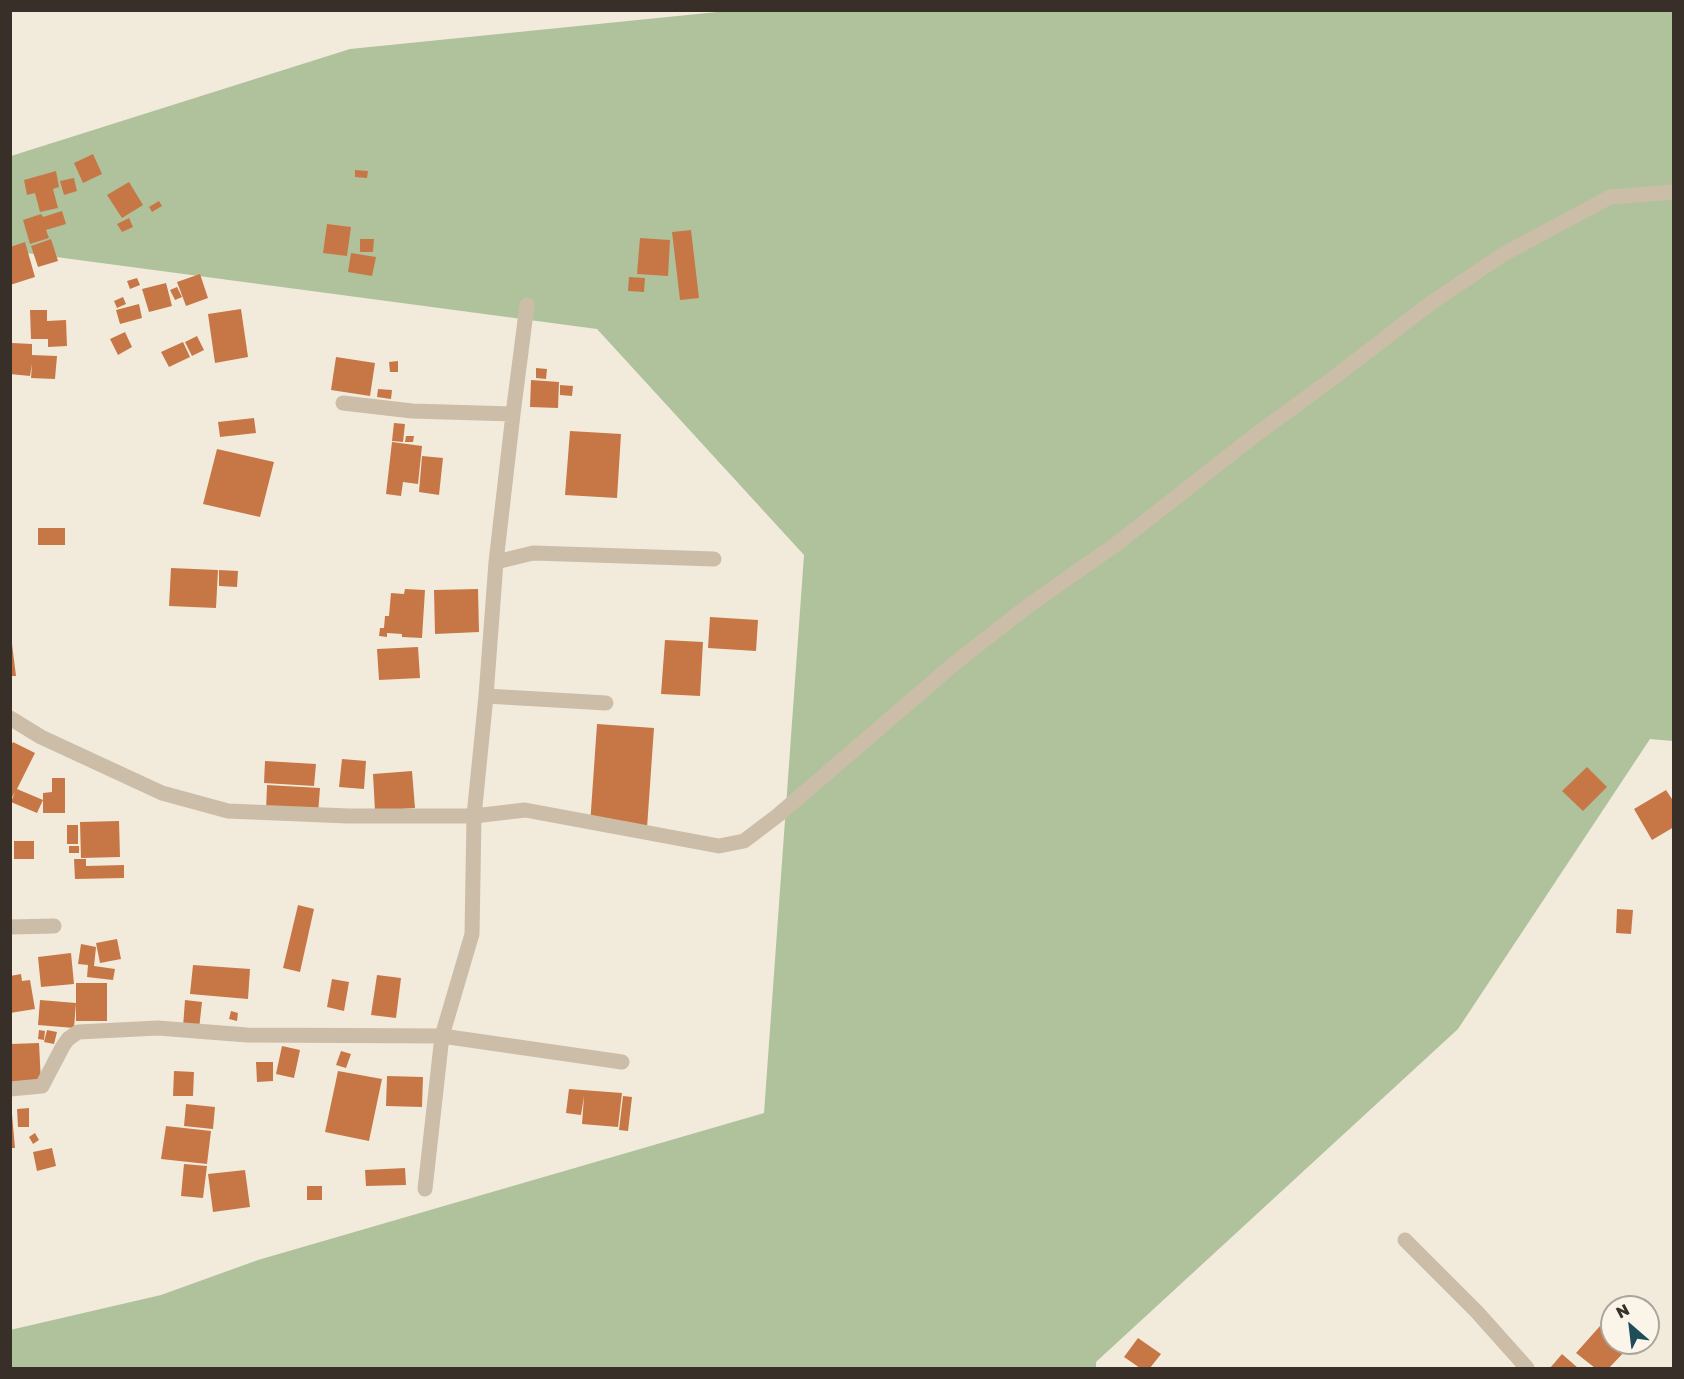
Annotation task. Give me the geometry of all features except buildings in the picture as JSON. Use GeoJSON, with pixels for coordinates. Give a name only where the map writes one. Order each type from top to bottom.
{"type":"FeatureCollection","features":[{"type":"Feature","properties":{"kind":"street"},"geometry":{"type":"LineString","coordinates":[[10,718],[41,737],[162,793],[228,811],[348,816],[474,816],[525,810],[718,846],[744,841],[777,816],[964,656],[1028,606],[1119,542],[1254,436],[1428,305],[1502,255],[1610,197],[1674,192]]}},
{"type":"Feature","properties":{"kind":"street"},"geometry":{"type":"LineString","coordinates":[[425,1189],[442,1036],[472,934],[474,816],[496,562],[527,305]]}},
{"type":"Feature","properties":{"kind":"street"},"geometry":{"type":"LineString","coordinates":[[343,403],[412,411],[513,414]]}},
{"type":"Feature","properties":{"kind":"street"},"geometry":{"type":"LineString","coordinates":[[496,562],[533,553],[714,559]]}},
{"type":"Feature","properties":{"kind":"street"},"geometry":{"type":"LineString","coordinates":[[486,696],[606,703]]}},
{"type":"Feature","properties":{"kind":"street"},"geometry":{"type":"LineString","coordinates":[[10,927],[54,926]]}},
{"type":"Feature","properties":{"kind":"street"},"geometry":{"type":"LineString","coordinates":[[10,1089],[42,1086],[63,1046],[78,1032],[158,1028],[247,1035],[442,1036],[622,1062]]}},
{"type":"Feature","properties":{"kind":"street"},"geometry":{"type":"LineString","coordinates":[[1405,1240],[1477,1312],[1527,1368]]}},
{"type":"Feature","properties":{"kind":"green space"},"geometry":{"type":"Polygon","coordinates":[[[719,11],[1673,11],[1673,741],[1650,739],[1458,1029],[1096,1362],[1096,1368],[11,1368],[10,1330],[161,1295],[258,1260],[764,1113],[804,555],[597,329],[11,251],[11,156],[350,49],[719,11]]]}}]}
